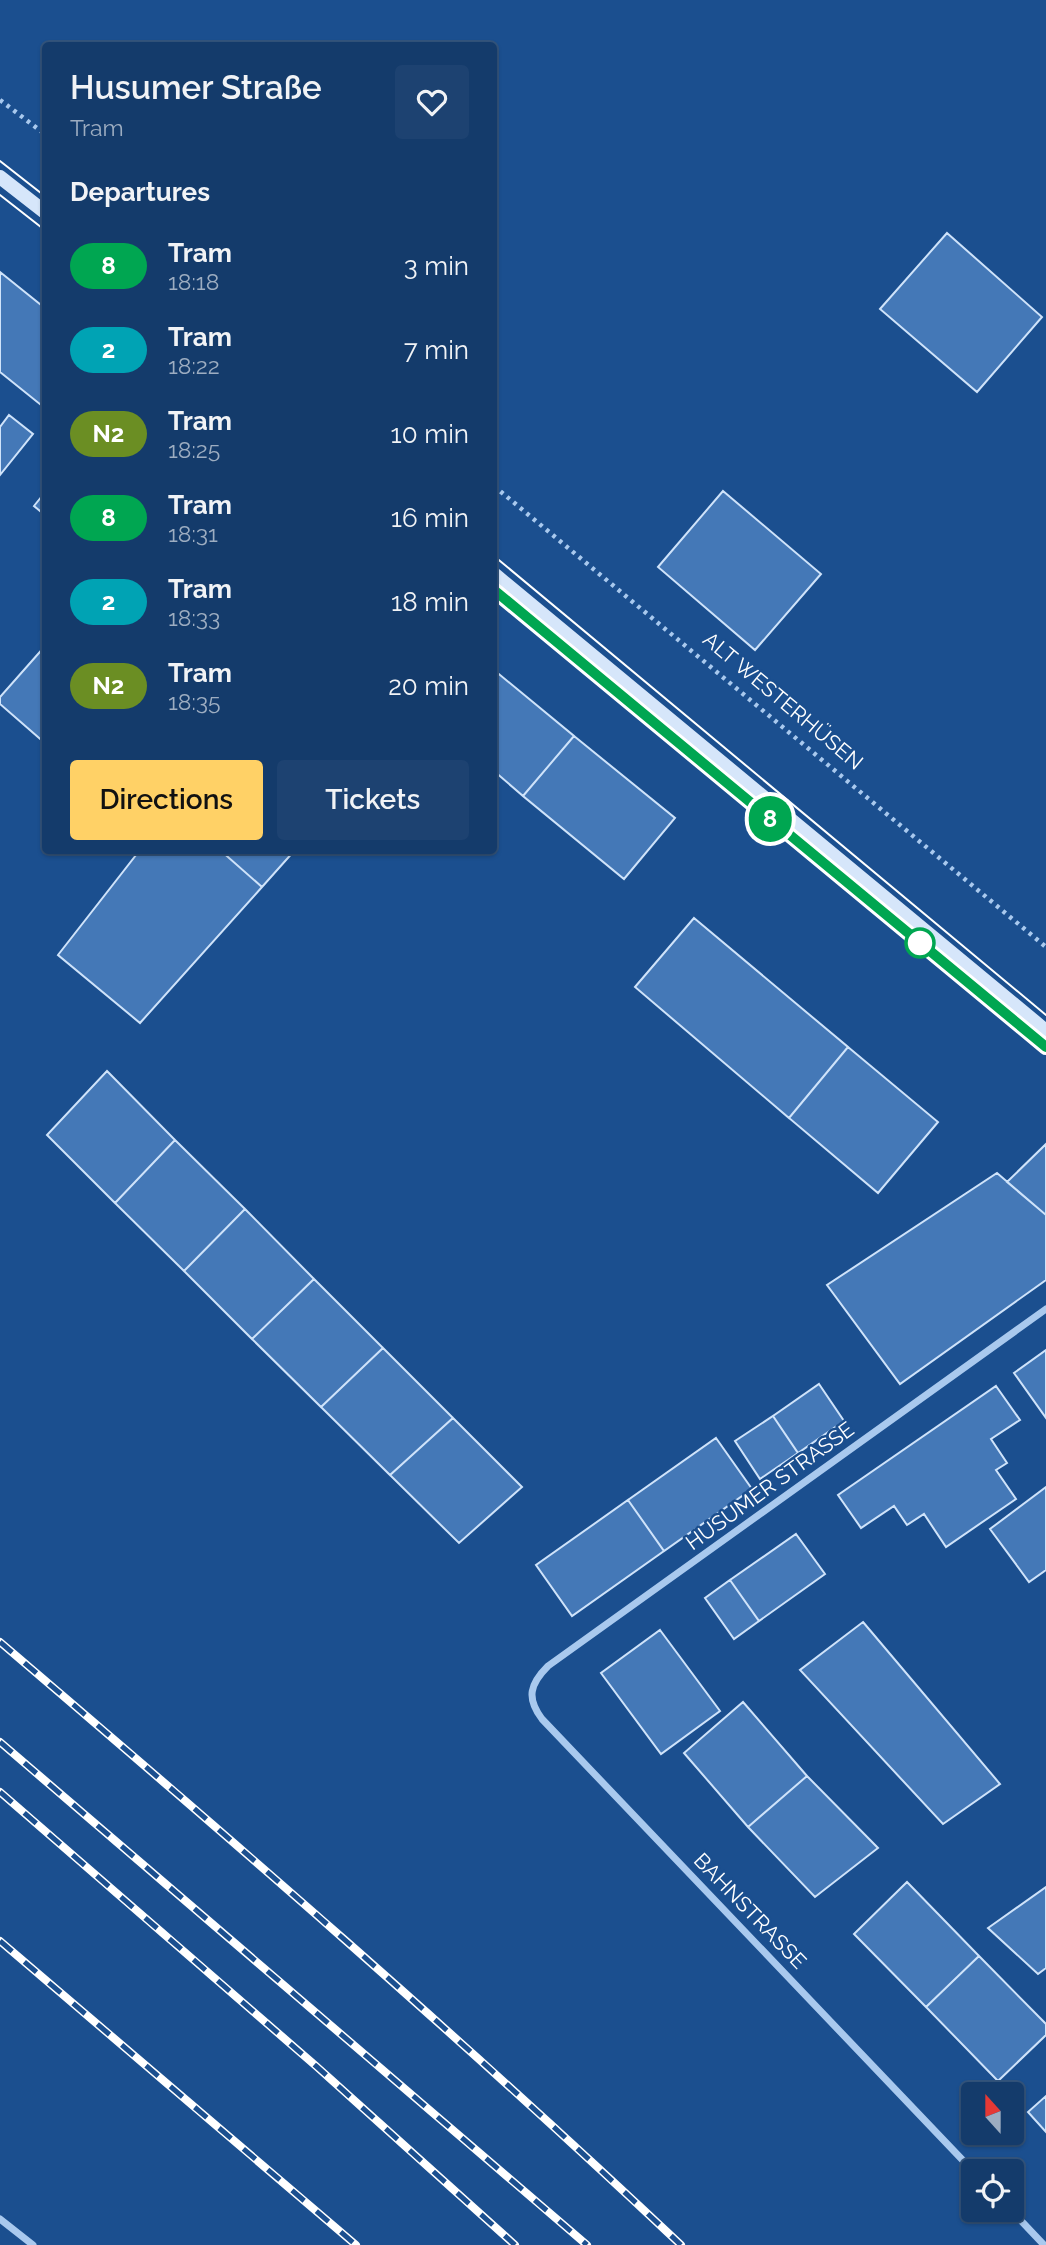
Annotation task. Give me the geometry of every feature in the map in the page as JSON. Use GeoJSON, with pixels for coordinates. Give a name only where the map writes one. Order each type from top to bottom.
{"type":"FeatureCollection","features":[{"type":"Feature","properties":{"kind":"main road"},"geometry":{"type":"LineString","coordinates":[[0,177],[42,210]]}},
{"type":"Feature","properties":{"kind":"main road"},"geometry":{"type":"LineString","coordinates":[[497,576],[1046,1031]]}},
{"type":"Feature","properties":{"kind":"street","name":"HUSUMER STRASSE"},"geometry":{"type":"LineString","coordinates":[[548,1667],[1046,1309]]}},
{"type":"Feature","properties":{"kind":"street","name":"BAHNSTRASSE"},"geometry":{"type":"LineString","coordinates":[[548,1667],[534,1682],[532,1690],[533,1702],[542,1719],[962,2159]]}},
{"type":"Feature","properties":{"kind":"street"},"geometry":{"type":"LineString","coordinates":[[0,2219],[33,2245]]}},
{"type":"Feature","properties":{"kind":"street"},"geometry":{"type":"LineString","coordinates":[[1022,2222],[1044,2245]]}},
{"type":"Feature","properties":{"kind":"path"},"geometry":{"type":"LineString","coordinates":[[0,100],[42,132]]}},
{"type":"Feature","properties":{"kind":"path","name":"ALT WESTERHÜSEN"},"geometry":{"type":"LineString","coordinates":[[497,489],[556,541],[1046,947]]}},
{"type":"Feature","properties":{"kind":"building"},"geometry":{"type":"Polygon","coordinates":[[[947,233],[1042,317],[977,392],[880,309],[947,233]]]}},
{"type":"Feature","properties":{"kind":"building"},"geometry":{"type":"Polygon","coordinates":[[[0,272],[42,306],[42,406],[0,372],[0,272]]]}},
{"type":"Feature","properties":{"kind":"building"},"geometry":{"type":"Polygon","coordinates":[[[9,415],[33,434],[0,475],[0,427],[9,415]]]}},
{"type":"Feature","properties":{"kind":"building"},"geometry":{"type":"Polygon","coordinates":[[[723,491],[821,574],[755,650],[658,567],[723,491]]]}},
{"type":"Feature","properties":{"kind":"building"},"geometry":{"type":"Polygon","coordinates":[[[42,496],[42,513],[34,506],[42,496]]]}},
{"type":"Feature","properties":{"kind":"building"},"geometry":{"type":"Polygon","coordinates":[[[42,650],[42,741],[0,704],[0,697],[42,650]]]}},
{"type":"Feature","properties":{"kind":"building"},"geometry":{"type":"Polygon","coordinates":[[[497,672],[574,736],[523,796],[497,774],[497,672]]]}},
{"type":"Feature","properties":{"kind":"building"},"geometry":{"type":"Polygon","coordinates":[[[574,736],[675,818],[624,879],[523,796],[574,736]]]}},
{"type":"Feature","properties":{"kind":"building"},"geometry":{"type":"Polygon","coordinates":[[[137,854],[225,854],[262,887],[140,1023],[58,955],[137,854]]]}},
{"type":"Feature","properties":{"kind":"building"},"geometry":{"type":"Polygon","coordinates":[[[225,854],[291,854],[262,887],[225,854]]]}},
{"type":"Feature","properties":{"kind":"building"},"geometry":{"type":"Polygon","coordinates":[[[694,918],[848,1047],[789,1118],[635,987],[694,918]]]}},
{"type":"Feature","properties":{"kind":"building"},"geometry":{"type":"Polygon","coordinates":[[[848,1047],[938,1122],[878,1193],[789,1118],[848,1047]]]}},
{"type":"Feature","properties":{"kind":"building"},"geometry":{"type":"Polygon","coordinates":[[[107,1071],[175,1140],[115,1203],[47,1135],[107,1071]]]}},
{"type":"Feature","properties":{"kind":"building"},"geometry":{"type":"Polygon","coordinates":[[[175,1140],[245,1209],[184,1271],[115,1203],[175,1140]]]}},
{"type":"Feature","properties":{"kind":"building"},"geometry":{"type":"Polygon","coordinates":[[[1046,1144],[1046,1215],[1007,1182],[1046,1144]]]}},
{"type":"Feature","properties":{"kind":"building"},"geometry":{"type":"Polygon","coordinates":[[[997,1173],[1046,1215],[1046,1280],[900,1384],[827,1285],[997,1173]]]}},
{"type":"Feature","properties":{"kind":"building"},"geometry":{"type":"Polygon","coordinates":[[[245,1209],[314,1279],[252,1339],[184,1271],[245,1209]]]}},
{"type":"Feature","properties":{"kind":"building"},"geometry":{"type":"Polygon","coordinates":[[[314,1279],[383,1348],[321,1407],[252,1339],[314,1279]]]}},
{"type":"Feature","properties":{"kind":"building"},"geometry":{"type":"Polygon","coordinates":[[[383,1348],[453,1418],[390,1475],[321,1407],[383,1348]]]}},
{"type":"Feature","properties":{"kind":"building"},"geometry":{"type":"Polygon","coordinates":[[[1046,1350],[1046,1418],[1014,1373],[1046,1350]]]}},
{"type":"Feature","properties":{"kind":"building"},"geometry":{"type":"Polygon","coordinates":[[[819,1384],[844,1421],[798,1453],[773,1416],[819,1384]]]}},
{"type":"Feature","properties":{"kind":"building"},"geometry":{"type":"Polygon","coordinates":[[[996,1386],[1020,1420],[991,1439],[1007,1463],[996,1470],[1016,1499],[946,1547],[924,1514],[907,1525],[894,1506],[861,1528],[838,1495],[996,1386]]]}},
{"type":"Feature","properties":{"kind":"building"},"geometry":{"type":"Polygon","coordinates":[[[773,1416],[798,1453],[760,1479],[735,1441],[773,1416]]]}},
{"type":"Feature","properties":{"kind":"building"},"geometry":{"type":"Polygon","coordinates":[[[453,1418],[522,1487],[459,1543],[390,1475],[453,1418]]]}},
{"type":"Feature","properties":{"kind":"building"},"geometry":{"type":"Polygon","coordinates":[[[716,1438],[752,1489],[664,1551],[628,1500],[716,1438]]]}},
{"type":"Feature","properties":{"kind":"building"},"geometry":{"type":"Polygon","coordinates":[[[1046,1487],[1046,1570],[1029,1582],[990,1529],[1046,1487]]]}},
{"type":"Feature","properties":{"kind":"building"},"geometry":{"type":"Polygon","coordinates":[[[628,1500],[664,1551],[572,1616],[536,1565],[628,1500]]]}},
{"type":"Feature","properties":{"kind":"building"},"geometry":{"type":"Polygon","coordinates":[[[796,1534],[825,1574],[759,1621],[730,1580],[796,1534]]]}},
{"type":"Feature","properties":{"kind":"building"},"geometry":{"type":"Polygon","coordinates":[[[730,1580],[759,1621],[734,1639],[705,1598],[730,1580]]]}},
{"type":"Feature","properties":{"kind":"building"},"geometry":{"type":"Polygon","coordinates":[[[863,1622],[1000,1784],[943,1824],[800,1670],[863,1622]]]}},
{"type":"Feature","properties":{"kind":"building"},"geometry":{"type":"Polygon","coordinates":[[[660,1630],[720,1711],[661,1754],[601,1673],[660,1630]]]}},
{"type":"Feature","properties":{"kind":"building"},"geometry":{"type":"Polygon","coordinates":[[[743,1702],[807,1776],[748,1827],[684,1753],[743,1702]]]}},
{"type":"Feature","properties":{"kind":"building"},"geometry":{"type":"Polygon","coordinates":[[[807,1776],[878,1848],[815,1897],[748,1827],[807,1776]]]}},
{"type":"Feature","properties":{"kind":"building"},"geometry":{"type":"Polygon","coordinates":[[[907,1882],[979,1956],[926,2007],[854,1934],[907,1882]]]}},
{"type":"Feature","properties":{"kind":"building"},"geometry":{"type":"Polygon","coordinates":[[[1046,1887],[1046,1968],[1038,1974],[988,1928],[1046,1887]]]}},
{"type":"Feature","properties":{"kind":"building"},"geometry":{"type":"Polygon","coordinates":[[[979,1956],[1046,2024],[1046,2035],[998,2081],[926,2007],[979,1956]]]}},
{"type":"Feature","properties":{"kind":"building"},"geometry":{"type":"Polygon","coordinates":[[[1046,2096],[1046,2132],[1028,2112],[1046,2096]]]}},
{"type":"Feature","properties":{"kind":"tram line"},"geometry":{"type":"LineString","coordinates":[[0,161],[42,194]]}},
{"type":"Feature","properties":{"kind":"tram line"},"geometry":{"type":"LineString","coordinates":[[0,195],[42,228]]}},
{"type":"Feature","properties":{"kind":"tram line"},"geometry":{"type":"LineString","coordinates":[[497,558],[1046,1015]]}},
{"type":"Feature","properties":{"kind":"tram line"},"geometry":{"type":"LineString","coordinates":[[497,592],[1046,1047]]}},
{"type":"Feature","properties":{"kind":"tram line","name":"8"},"geometry":{"type":"LineString","coordinates":[[497,592],[1046,1047]]}},
{"type":"Feature","properties":{"kind":"railway"},"geometry":{"type":"LineString","coordinates":[[0,1642],[344,1939],[681,2245]]}},
{"type":"Feature","properties":{"kind":"railway"},"geometry":{"type":"LineString","coordinates":[[0,1742],[587,2245]]}},
{"type":"Feature","properties":{"kind":"railway"},"geometry":{"type":"LineString","coordinates":[[0,1792],[316,2066],[515,2245]]}},
{"type":"Feature","properties":{"kind":"railway"},"geometry":{"type":"LineString","coordinates":[[0,1941],[356,2245]]}}]}
